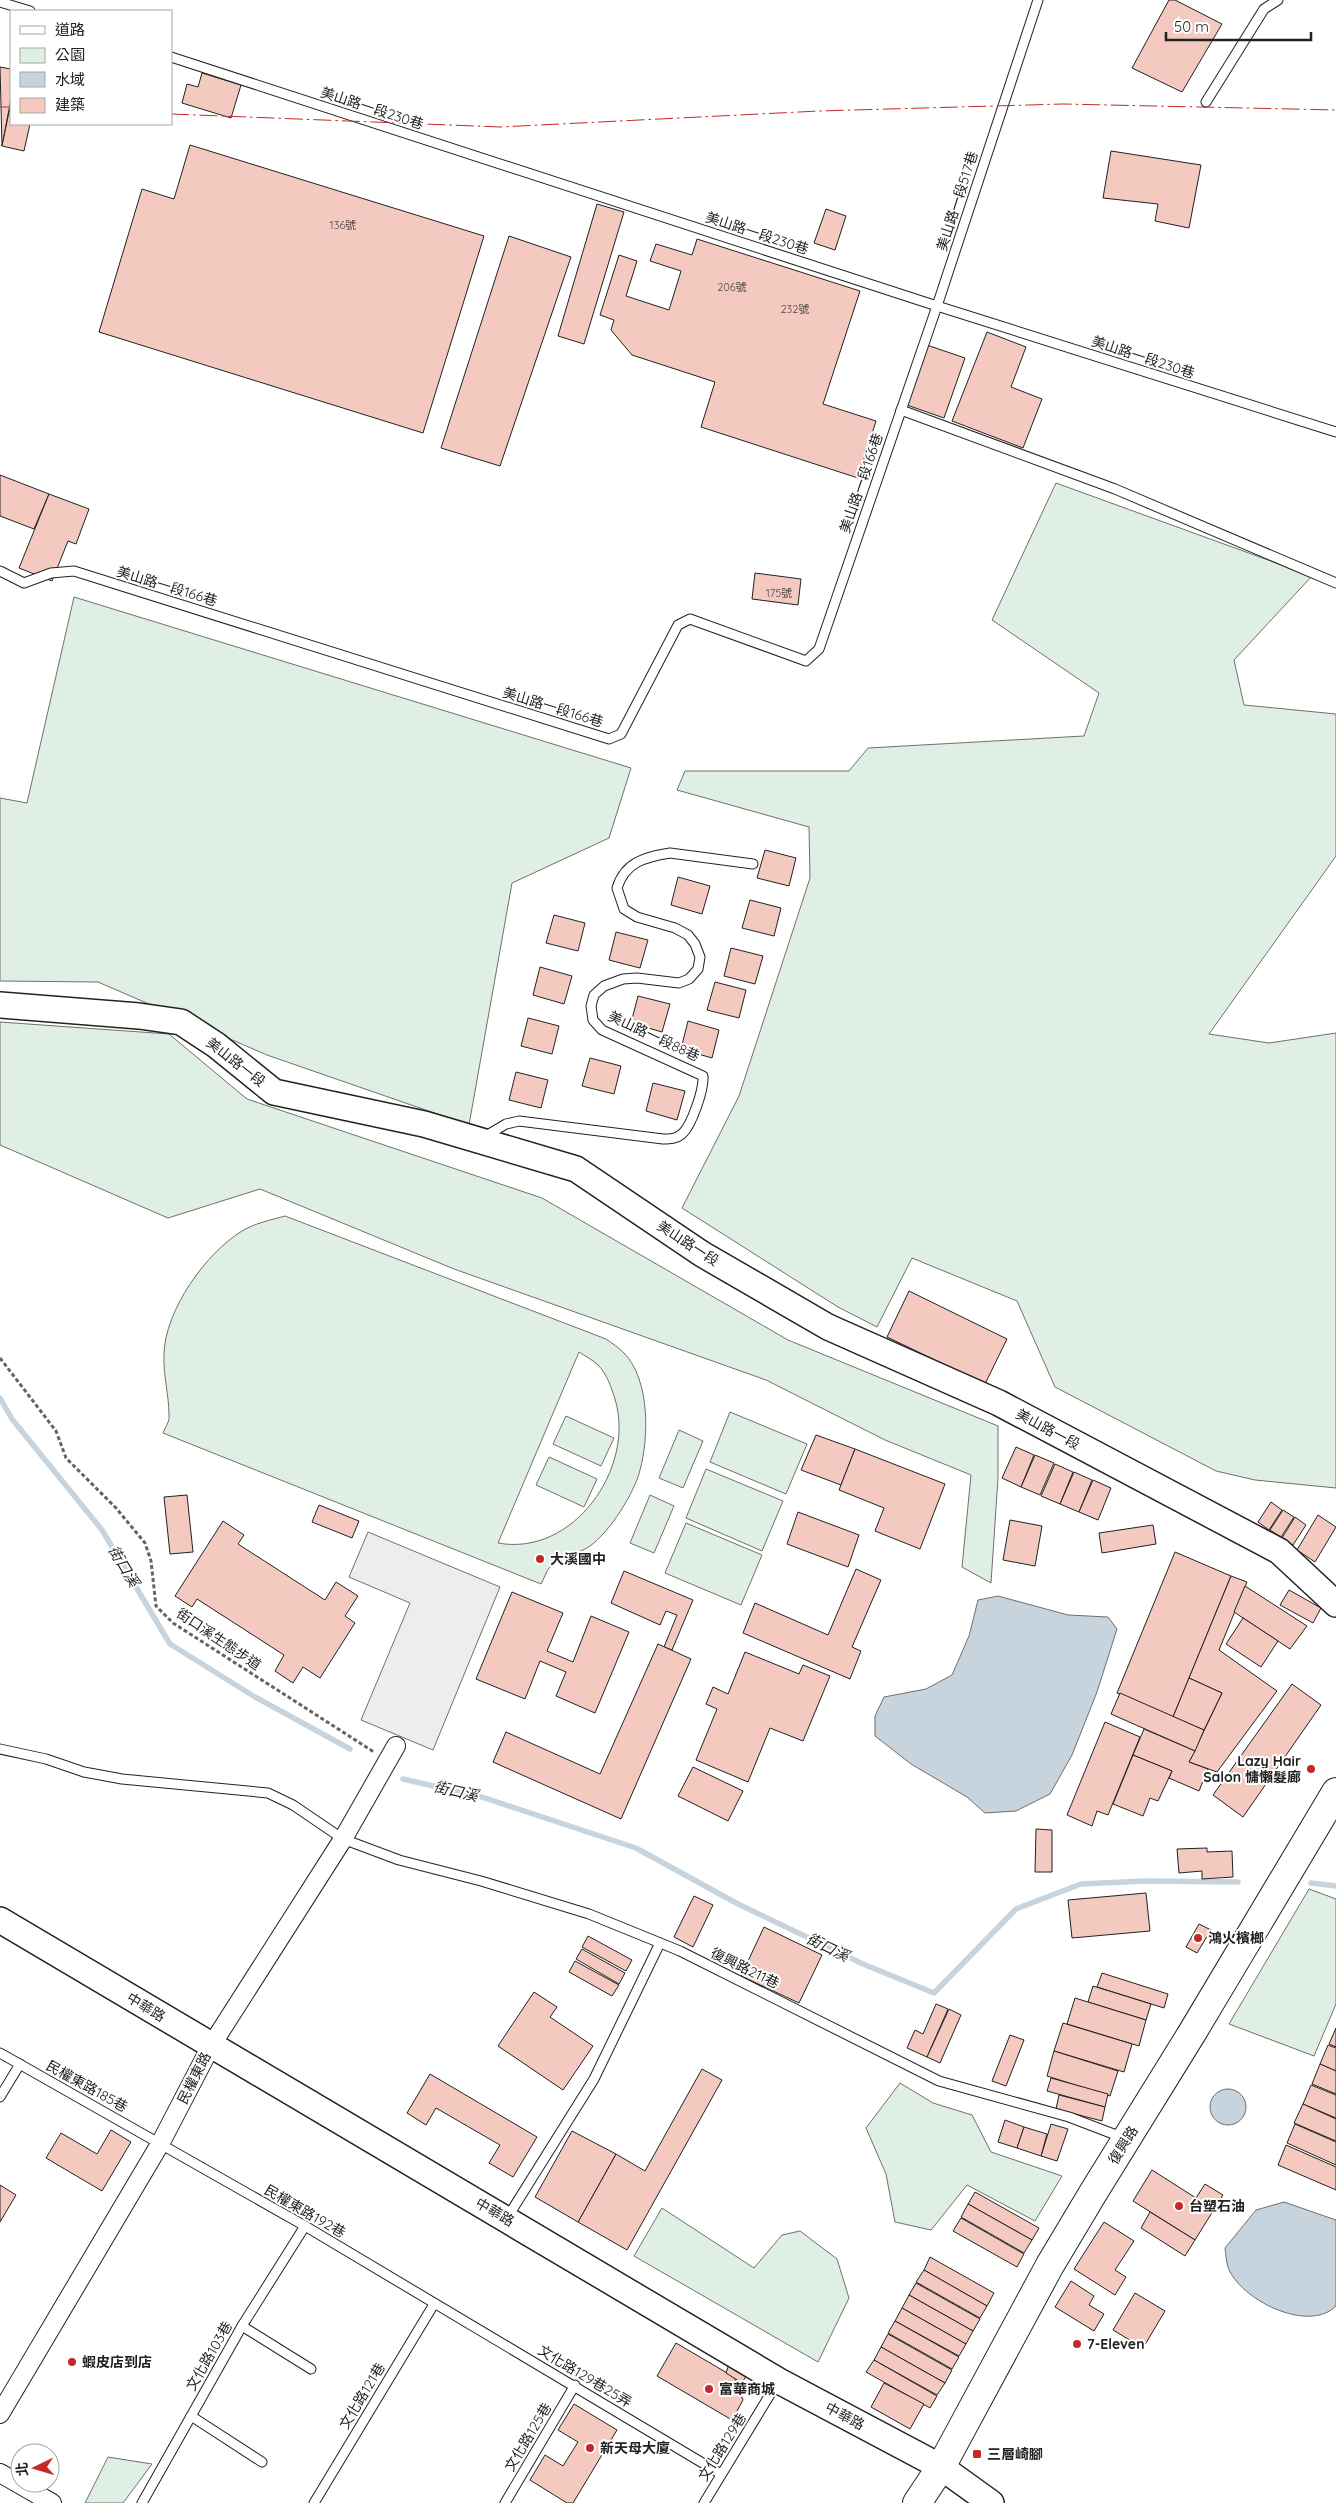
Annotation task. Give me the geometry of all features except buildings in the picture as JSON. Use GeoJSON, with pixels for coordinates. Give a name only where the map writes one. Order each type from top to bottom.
{"type":"FeatureCollection","features":[{"type":"Feature","properties":{"kind":"main road","name":"復興路"},"geometry":{"type":"LineString","coordinates":[[917,2503],[941,2467],[1050,2265],[1336,1792]]}},
{"type":"Feature","properties":{"kind":"street","name":"美山路一段"},"geometry":{"type":"LineString","coordinates":[[0,1005],[139,1016],[181,1022],[216,1045],[274,1092],[424,1124],[576,1169],[702,1254],[828,1326],[999,1403],[1280,1551],[1336,1604]]}},
{"type":"Feature","properties":{"kind":"street","name":"民權東路"},"geometry":{"type":"LineString","coordinates":[[0,2414],[160,2144],[210,2046],[343,1839],[396,1746]]}},
{"type":"Feature","properties":{"kind":"street","name":"中華路"},"geometry":{"type":"LineString","coordinates":[[0,1920],[779,2381],[941,2467],[991,2503]]}},
{"type":"Feature","properties":{"kind":"street"},"geometry":{"type":"LineString","coordinates":[[0,2473],[52,2503]]}},
{"type":"Feature","properties":{"kind":"lane","name":"美山路一段517巷"},"geometry":{"type":"LineString","coordinates":[[901,410],[1038,0]]}},
{"type":"Feature","properties":{"kind":"lane"},"geometry":{"type":"LineString","coordinates":[[1206,102],[1264,9],[1278,0]]}},
{"type":"Feature","properties":{"kind":"lane"},"geometry":{"type":"LineString","coordinates":[[0,2],[27,10]]}},
{"type":"Feature","properties":{"kind":"lane","name":"美山路一段230巷"},"geometry":{"type":"LineString","coordinates":[[172,57],[937,306],[1336,432]]}},
{"type":"Feature","properties":{"kind":"lane"},"geometry":{"type":"LineString","coordinates":[[901,410],[1115,489],[1336,583]]}},
{"type":"Feature","properties":{"kind":"lane","name":"美山路一段166巷"},"geometry":{"type":"LineString","coordinates":[[0,571],[24,583],[51,573],[74,572],[609,739],[621,734],[678,625],[690,619],[806,661],[819,649],[901,410]]}},
{"type":"Feature","properties":{"kind":"lane","name":"美山路一段88巷"},"geometry":{"type":"LineString","coordinates":[[480,1140],[506,1124],[519,1121],[663,1139],[673,1139],[681,1135],[689,1125],[704,1083],[703,1076],[602,1030],[593,1020],[591,1006],[594,995],[604,986],[623,979],[637,978],[679,982],[689,979],[698,969],[700,957],[695,944],[688,935],[675,928],[637,917],[624,909],[616,888],[624,871],[631,864],[670,853],[753,864]]}},
{"type":"Feature","properties":{"kind":"lane","name":"復興路211巷"},"geometry":{"type":"LineString","coordinates":[[0,1749],[103,1776],[268,1793],[293,1805],[343,1839],[399,1860],[481,1881],[588,1914],[660,1943],[938,2081],[1068,2117],[1127,2139]]}},
{"type":"Feature","properties":{"kind":"lane"},"geometry":{"type":"LineString","coordinates":[[507,2219],[594,2079],[660,1943]]}},
{"type":"Feature","properties":{"kind":"lane","name":"民權東路185巷"},"geometry":{"type":"LineString","coordinates":[[0,2053],[160,2144]]}},
{"type":"Feature","properties":{"kind":"lane"},"geometry":{"type":"LineString","coordinates":[[0,2097],[20,2064]]}},
{"type":"Feature","properties":{"kind":"lane","name":"民權東路192巷"},"geometry":{"type":"LineString","coordinates":[[160,2144],[305,2226],[434,2304]]}},
{"type":"Feature","properties":{"kind":"lane","name":"文化路103巷"},"geometry":{"type":"LineString","coordinates":[[142,2503],[242,2326],[305,2226]]}},
{"type":"Feature","properties":{"kind":"lane","name":"文化路129巷25弄"},"geometry":{"type":"LineString","coordinates":[[434,2304],[575,2385],[721,2474]]}},
{"type":"Feature","properties":{"kind":"lane","name":"文化路121巷"},"geometry":{"type":"LineString","coordinates":[[314,2503],[434,2304]]}},
{"type":"Feature","properties":{"kind":"lane"},"geometry":{"type":"LineString","coordinates":[[242,2326],[311,2369]]}},
{"type":"Feature","properties":{"kind":"lane","name":"文化路129巷"},"geometry":{"type":"LineString","coordinates":[[704,2503],[779,2381]]}},
{"type":"Feature","properties":{"kind":"lane","name":"文化路125巷"},"geometry":{"type":"LineString","coordinates":[[505,2503],[575,2385]]}},
{"type":"Feature","properties":{"kind":"lane"},"geometry":{"type":"LineString","coordinates":[[191,2416],[262,2462]]}},
{"type":"Feature","properties":{"kind":"path","name":"街口溪生態步道"},"geometry":{"type":"LineString","coordinates":[[0,1358],[56,1431],[66,1458],[116,1508],[145,1544],[151,1561],[156,1606],[181,1628],[375,1753]]}},
{"type":"Feature","properties":{"kind":"green space"},"geometry":{"type":"Polygon","coordinates":[[[1056,483],[1312,576],[1234,660],[1244,705],[1336,714],[1336,856],[1209,1034],[1269,1043],[1336,1033],[1336,1488],[1255,1480],[1216,1471],[1055,1387],[1017,1301],[912,1258],[877,1327],[838,1307],[682,1208],[739,1096],[810,878],[809,827],[677,790],[685,771],[849,771],[868,748],[1084,736],[1099,693],[992,620],[1056,483]]]}},
{"type":"Feature","properties":{"kind":"green space"},"geometry":{"type":"Polygon","coordinates":[[[74,597],[631,768],[609,838],[512,883],[469,1125],[267,1055],[98,982],[0,981],[0,798],[27,803],[74,597]]]}},
{"type":"Feature","properties":{"kind":"green space"},"geometry":{"type":"Polygon","coordinates":[[[0,1022],[169,1034],[247,1099],[542,1198],[788,1340],[998,1426],[998,1478],[991,1583],[962,1567],[971,1475],[885,1440],[766,1380],[454,1269],[260,1189],[168,1218],[0,1145],[0,1022]]]}},
{"type":"Feature","properties":{"kind":"green space"},"geometry":{"type":"Polygon","coordinates":[[[285,1216],[606,1339],[624,1353],[633,1364],[643,1393],[646,1426],[643,1457],[637,1479],[627,1500],[613,1522],[597,1540],[586,1549],[553,1564],[547,1571],[541,1584],[163,1433],[169,1417],[164,1370],[166,1337],[172,1319],[190,1284],[215,1253],[228,1241],[252,1226],[285,1216]],[[579,1352],[498,1543],[525,1544],[551,1536],[574,1522],[592,1502],[607,1479],[616,1453],[619,1426],[615,1399],[604,1372],[594,1361],[579,1352]]]}},
{"type":"Feature","properties":{"kind":"green space"},"geometry":{"type":"Polygon","coordinates":[[[730,1412],[807,1444],[786,1494],[710,1462],[730,1412]]]}},
{"type":"Feature","properties":{"kind":"green space"},"geometry":{"type":"Polygon","coordinates":[[[566,1416],[614,1438],[601,1466],[553,1444],[566,1416]]]}},
{"type":"Feature","properties":{"kind":"green space"},"geometry":{"type":"Polygon","coordinates":[[[679,1430],[703,1441],[683,1488],[659,1478],[679,1430]]]}},
{"type":"Feature","properties":{"kind":"green space"},"geometry":{"type":"Polygon","coordinates":[[[549,1457],[597,1479],[584,1507],[536,1485],[549,1457]]]}},
{"type":"Feature","properties":{"kind":"green space"},"geometry":{"type":"Polygon","coordinates":[[[706,1469],[783,1501],[762,1551],[686,1518],[706,1469]]]}},
{"type":"Feature","properties":{"kind":"green space"},"geometry":{"type":"Polygon","coordinates":[[[650,1495],[674,1506],[654,1553],[630,1543],[650,1495]]]}},
{"type":"Feature","properties":{"kind":"green space"},"geometry":{"type":"Polygon","coordinates":[[[686,1523],[762,1555],[741,1605],[665,1573],[686,1523]]]}},
{"type":"Feature","properties":{"kind":"green space"},"geometry":{"type":"Polygon","coordinates":[[[1309,1889],[1336,1899],[1336,2004],[1314,2056],[1229,2024],[1309,1889]]]}},
{"type":"Feature","properties":{"kind":"green space"},"geometry":{"type":"Polygon","coordinates":[[[900,2083],[933,2103],[972,2115],[991,2152],[1062,2176],[1035,2221],[967,2185],[931,2230],[895,2222],[886,2174],[866,2128],[900,2083]]]}},
{"type":"Feature","properties":{"kind":"green space"},"geometry":{"type":"Polygon","coordinates":[[[662,2208],[754,2268],[782,2235],[800,2231],[837,2259],[849,2298],[818,2362],[634,2256],[662,2208]]]}},
{"type":"Feature","properties":{"kind":"green space"},"geometry":{"type":"Polygon","coordinates":[[[108,2457],[152,2464],[123,2503],[85,2503],[108,2457]]]}},
{"type":"Feature","properties":{"kind":"shaded area"},"geometry":{"type":"Polygon","coordinates":[[[368,1532],[500,1587],[433,1750],[361,1720],[410,1603],[349,1577],[368,1532]]]}},
{"type":"Feature","properties":{"kind":"water"},"geometry":{"type":"Polygon","coordinates":[[[998,1596],[1068,1615],[1108,1617],[1117,1629],[1097,1692],[1072,1755],[1050,1794],[1016,1811],[985,1813],[967,1797],[911,1764],[875,1736],[875,1716],[884,1697],[926,1689],[952,1675],[969,1636],[978,1600],[998,1596]]]}},
{"type":"Feature","properties":{"kind":"water"},"geometry":{"type":"Polygon","coordinates":[[[1228,2089],[1241,2094],[1246,2107],[1241,2120],[1228,2125],[1215,2120],[1210,2107],[1215,2094],[1228,2089]]]}},
{"type":"Feature","properties":{"kind":"water"},"geometry":{"type":"Polygon","coordinates":[[[1284,2202],[1336,2220],[1336,2306],[1324,2314],[1309,2316],[1292,2314],[1276,2309],[1246,2291],[1235,2279],[1228,2267],[1225,2248],[1256,2210],[1284,2202]]]}},
{"type":"Feature","properties":{"kind":"waterway","name":"街口溪"},"geometry":{"type":"LineString","coordinates":[[0,1398],[12,1419],[102,1530],[170,1644],[255,1697],[350,1749]]}},
{"type":"Feature","properties":{"kind":"waterway","name":"街口溪"},"geometry":{"type":"LineString","coordinates":[[403,1779],[482,1797],[636,1848],[738,1904],[863,1964],[934,1993],[1016,1909],[1081,1884],[1146,1881],[1238,1882]]}},
{"type":"Feature","properties":{"kind":"waterway","name":"街口溪"},"geometry":{"type":"LineString","coordinates":[[1311,1883],[1336,1886]]}},
{"type":"Feature","properties":{"kind":"power"},"geometry":{"type":"LineString","coordinates":[[172,114],[500,127],[819,111],[1063,104],[1336,110]]}},
{"type":"Feature","properties":{"kind":"power"},"geometry":{"type":"LineString","coordinates":[[0,107],[10,107]]}},
{"type":"Feature","properties":{"kind":"place","name":"大溪國中"},"geometry":{"type":"Point","coordinates":[540,1559]}},
{"type":"Feature","properties":{"kind":"place","name":"Lazy Hair Salon 慵懶髮廊"},"geometry":{"type":"Point","coordinates":[1311,1769]}},
{"type":"Feature","properties":{"kind":"place","name":"鴻火檳榔"},"geometry":{"type":"Point","coordinates":[1198,1938]}},
{"type":"Feature","properties":{"kind":"place","name":"台塑石油"},"geometry":{"type":"Point","coordinates":[1179,2206]}},
{"type":"Feature","properties":{"kind":"place","name":"7-Eleven"},"geometry":{"type":"Point","coordinates":[1077,2344]}},
{"type":"Feature","properties":{"kind":"place","name":"蝦皮店到店"},"geometry":{"type":"Point","coordinates":[72,2362]}},
{"type":"Feature","properties":{"kind":"place","name":"富華商城"},"geometry":{"type":"Point","coordinates":[709,2389]}},
{"type":"Feature","properties":{"kind":"place","name":"新天母大廈"},"geometry":{"type":"Point","coordinates":[590,2448]}},
{"type":"Feature","properties":{"kind":"place","name":"三層崎腳"},"geometry":{"type":"Point","coordinates":[977,2454]}}]}
